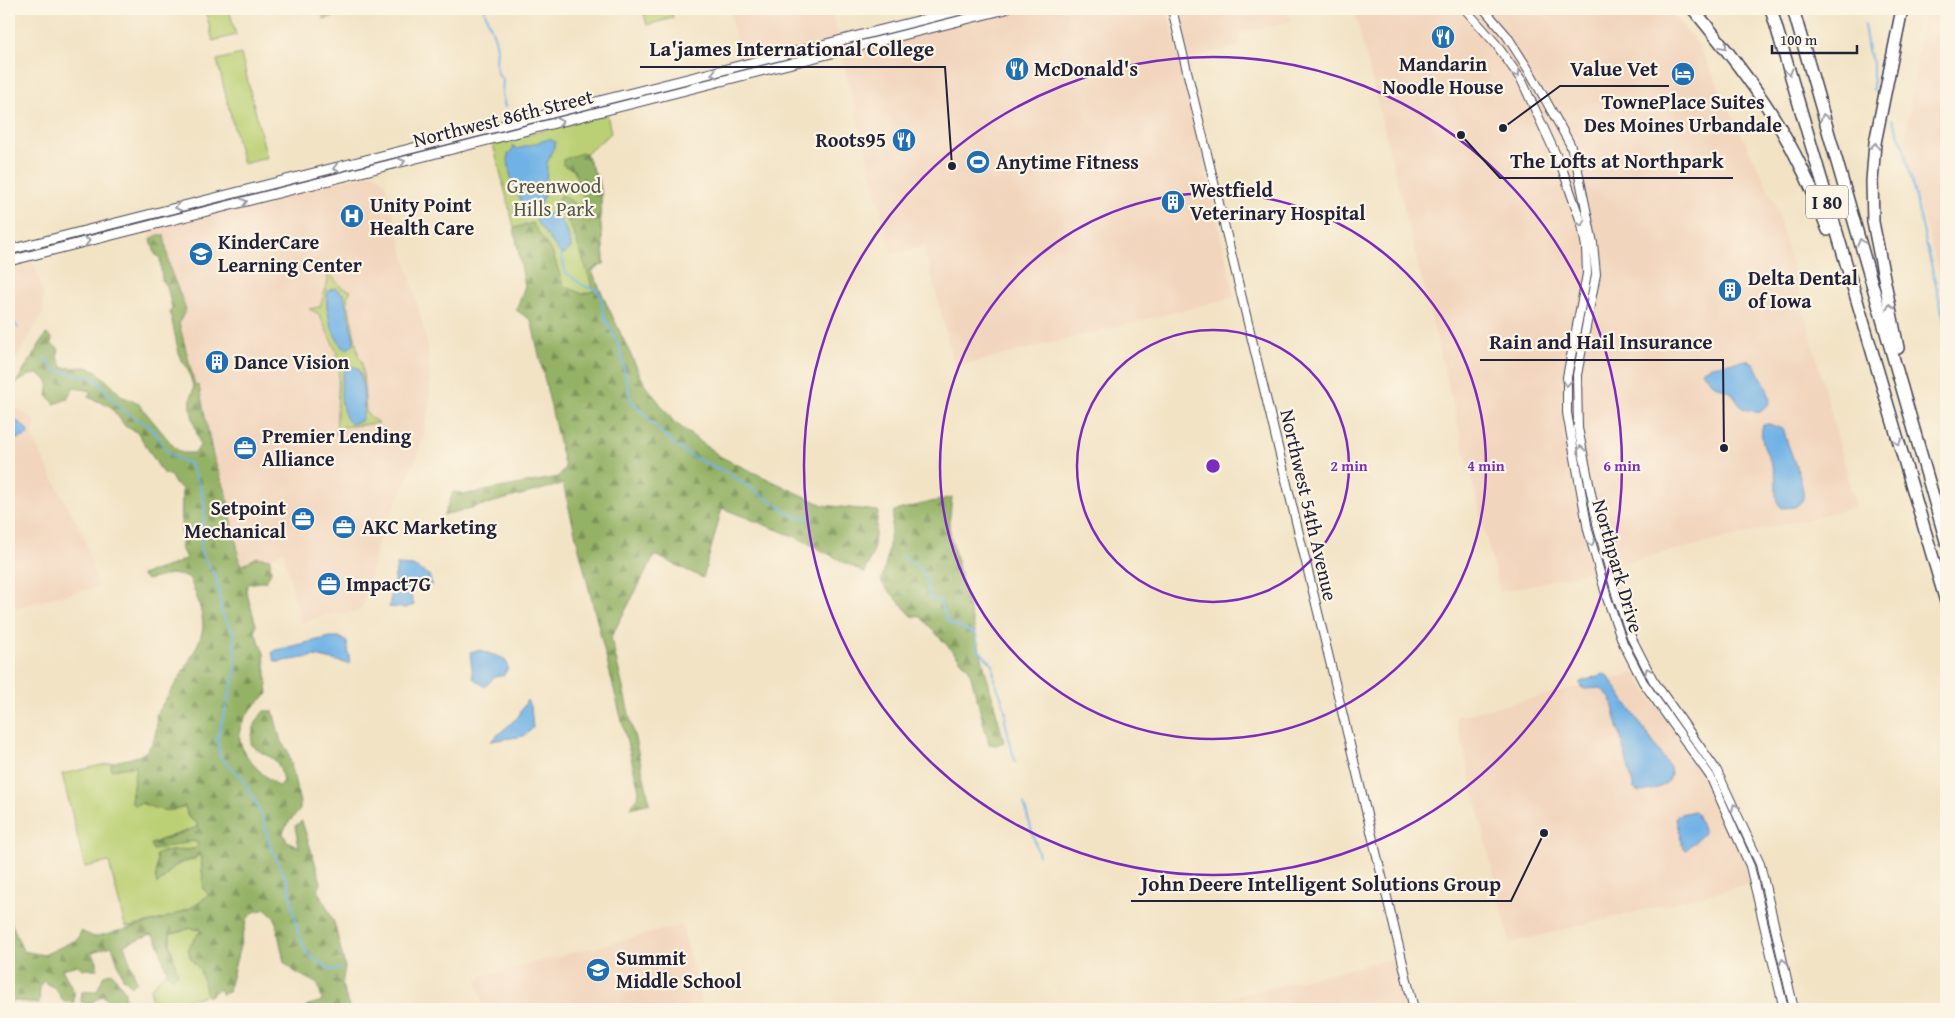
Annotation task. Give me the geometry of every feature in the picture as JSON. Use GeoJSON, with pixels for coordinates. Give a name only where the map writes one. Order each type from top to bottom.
{"type":"FeatureCollection","features":[{"type":"Feature","properties":{"kind":"highway"},"geometry":{"type":"LineString","coordinates":[[1693,9],[1757,88],[1795,152],[1816,198],[1884,395]]}},
{"type":"Feature","properties":{"kind":"highway","name":"I 80"},"geometry":{"type":"LineString","coordinates":[[1771,9],[1946,602]]}},
{"type":"Feature","properties":{"kind":"highway","name":"I 80"},"geometry":{"type":"LineString","coordinates":[[1793,9],[1946,541]]}},
{"type":"Feature","properties":{"kind":"highway"},"geometry":{"type":"LineString","coordinates":[[1902,9],[1875,142],[1872,181],[1874,222],[1913,423]]}},
{"type":"Feature","properties":{"kind":"main road","name":"Northwest 86th Street"},"geometry":{"type":"LineString","coordinates":[[9,250],[964,9]]}},
{"type":"Feature","properties":{"kind":"main road","name":"Northwest 86th Street"},"geometry":{"type":"LineString","coordinates":[[9,261],[1006,9]]}},
{"type":"Feature","properties":{"kind":"street","name":"Northwest 54th Avenue"},"geometry":{"type":"LineString","coordinates":[[1172,9],[1414,1009]]}},
{"type":"Feature","properties":{"kind":"street","name":"Northpark Drive"},"geometry":{"type":"LineString","coordinates":[[1465,9],[1496,44],[1522,81],[1562,168],[1579,213],[1586,248],[1587,274],[1571,355],[1566,397],[1572,451],[1592,546],[1607,598],[1627,651],[1643,682],[1710,776],[1742,845],[1752,873],[1784,1009]]}},
{"type":"Feature","properties":{"kind":"street","name":"Northpark Drive"},"geometry":{"type":"LineString","coordinates":[[1484,9],[1507,36],[1530,72],[1568,139],[1577,166],[1594,243],[1596,274],[1576,375],[1578,428],[1598,528],[1617,597],[1632,639],[1653,680],[1717,771],[1752,843],[1760,864],[1794,1009]]}},
{"type":"Feature","properties":{"kind":"shaded area"},"geometry":{"type":"Polygon","coordinates":[[[729,9],[831,9],[838,38],[742,63],[729,9]]]}},
{"type":"Feature","properties":{"kind":"shaded area"},"geometry":{"type":"Polygon","coordinates":[[[1021,9],[1167,9],[1235,297],[955,367],[924,246],[892,254],[841,54],[1021,9]]]}},
{"type":"Feature","properties":{"kind":"shaded area"},"geometry":{"type":"Polygon","coordinates":[[[1180,9],[1289,9],[1292,21],[1239,34],[1241,46],[1189,59],[1180,9]]]}},
{"type":"Feature","properties":{"kind":"shaded area"},"geometry":{"type":"Polygon","coordinates":[[[1354,9],[1668,9],[1698,44],[1776,205],[1856,507],[1604,567],[1576,451],[1570,391],[1561,393],[1563,437],[1595,570],[1500,592],[1354,9]]]}},
{"type":"Feature","properties":{"kind":"shaded area"},"geometry":{"type":"Polygon","coordinates":[[[1925,9],[1946,9],[1946,298],[1904,149],[1925,9]]]}},
{"type":"Feature","properties":{"kind":"shaded area"},"geometry":{"type":"Polygon","coordinates":[[[374,173],[385,182],[427,342],[430,383],[429,405],[423,437],[415,461],[378,542],[363,606],[357,612],[330,614],[301,623],[283,551],[270,559],[257,557],[242,567],[226,492],[213,456],[199,387],[195,385],[179,323],[186,309],[170,269],[164,236],[158,235],[151,239],[149,229],[374,173]]]}},
{"type":"Feature","properties":{"kind":"shaded area"},"geometry":{"type":"Polygon","coordinates":[[[30,259],[35,266],[43,293],[43,312],[9,371],[9,263],[30,259]]]}},
{"type":"Feature","properties":{"kind":"shaded area"},"geometry":{"type":"Polygon","coordinates":[[[9,402],[36,422],[33,434],[35,444],[84,537],[98,587],[9,609],[9,402]]]}},
{"type":"Feature","properties":{"kind":"shaded area"},"geometry":{"type":"Polygon","coordinates":[[[1635,673],[1720,803],[1724,819],[1741,855],[1749,884],[1510,943],[1456,717],[1635,673]]]}},
{"type":"Feature","properties":{"kind":"shaded area","name":"Summit Middle School"},"geometry":{"type":"Polygon","coordinates":[[[682,925],[703,1009],[484,1009],[477,982],[482,976],[682,925]]]}},
{"type":"Feature","properties":{"kind":"shaded area"},"geometry":{"type":"Polygon","coordinates":[[[1385,960],[1391,961],[1397,968],[1410,1009],[1188,1009],[1203,1004],[1385,960]]]}},
{"type":"Feature","properties":{"kind":"green space"},"geometry":{"type":"Polygon","coordinates":[[[205,9],[229,9],[236,35],[213,41],[205,9]]]}},
{"type":"Feature","properties":{"kind":"green space"},"geometry":{"type":"Polygon","coordinates":[[[321,9],[365,9],[324,19],[321,9]]]}},
{"type":"Feature","properties":{"kind":"green space"},"geometry":{"type":"Polygon","coordinates":[[[643,9],[670,9],[673,18],[647,25],[643,9]]]}},
{"type":"Feature","properties":{"kind":"green space"},"geometry":{"type":"Polygon","coordinates":[[[241,54],[267,158],[243,164],[217,60],[241,54]]]}},
{"type":"Feature","properties":{"kind":"green space","name":"Greenwood Hills Park"},"geometry":{"type":"Polygon","coordinates":[[[607,114],[611,133],[586,154],[599,182],[601,191],[600,217],[604,264],[592,271],[603,296],[533,302],[493,144],[607,114]]]}},
{"type":"Feature","properties":{"kind":"green space"},"geometry":{"type":"Polygon","coordinates":[[[586,153],[601,191],[600,217],[604,264],[592,270],[592,273],[644,383],[674,422],[721,457],[823,505],[878,511],[873,552],[865,573],[798,538],[722,508],[703,578],[655,555],[611,637],[650,803],[630,808],[638,797],[639,790],[563,484],[444,515],[453,492],[467,494],[558,477],[565,468],[531,320],[516,310],[525,286],[514,228],[532,223],[553,254],[563,285],[582,294],[594,291],[573,231],[557,202],[562,194],[577,206],[581,205],[585,198],[576,186],[577,179],[574,170],[563,165],[563,160],[586,153]]]}},
{"type":"Feature","properties":{"kind":"green space"},"geometry":{"type":"Polygon","coordinates":[[[158,235],[164,235],[170,269],[186,309],[179,323],[195,385],[199,386],[213,456],[226,492],[241,566],[257,557],[270,559],[271,572],[266,581],[248,584],[246,590],[256,625],[255,632],[264,653],[268,694],[253,707],[244,720],[240,731],[240,743],[245,754],[254,765],[279,787],[283,782],[279,765],[251,744],[254,726],[258,719],[264,711],[273,711],[281,742],[288,751],[300,803],[300,810],[287,824],[283,833],[287,841],[299,847],[295,826],[302,821],[321,882],[318,890],[334,922],[345,967],[342,985],[350,1009],[308,1009],[306,1006],[322,1001],[318,984],[295,972],[284,962],[275,918],[266,909],[254,912],[247,919],[228,992],[222,994],[219,989],[208,997],[200,970],[191,959],[188,949],[201,930],[192,928],[170,934],[170,945],[178,974],[172,978],[165,967],[158,943],[151,934],[124,945],[137,982],[132,986],[123,978],[112,946],[92,952],[97,961],[97,969],[82,969],[78,965],[62,969],[74,992],[74,1002],[64,1002],[55,988],[43,981],[40,986],[39,1004],[9,1000],[9,917],[23,951],[44,955],[78,939],[81,931],[94,937],[156,921],[188,909],[200,902],[208,894],[204,890],[201,858],[198,855],[193,859],[174,866],[157,884],[156,855],[162,852],[194,849],[199,844],[193,841],[153,850],[151,844],[197,827],[197,823],[188,817],[185,806],[169,810],[158,809],[142,803],[134,805],[131,801],[136,766],[111,770],[111,763],[141,755],[150,746],[157,727],[156,715],[191,657],[202,634],[201,612],[189,577],[171,574],[147,580],[141,575],[175,564],[186,558],[181,548],[182,488],[175,484],[171,476],[162,472],[138,433],[125,426],[110,406],[88,397],[91,391],[74,388],[67,399],[55,404],[47,396],[49,382],[39,374],[30,375],[16,383],[46,334],[52,338],[51,344],[59,349],[57,356],[63,368],[86,367],[97,371],[123,397],[137,402],[175,448],[182,453],[195,453],[200,446],[191,410],[194,389],[187,367],[180,358],[170,312],[172,308],[167,286],[162,280],[160,258],[155,254],[151,239],[158,235]]]}},
{"type":"Feature","properties":{"kind":"green space"},"geometry":{"type":"Polygon","coordinates":[[[326,269],[341,287],[351,291],[347,297],[359,358],[362,361],[366,411],[371,418],[379,423],[343,427],[336,435],[339,366],[337,353],[319,314],[309,309],[320,307],[328,281],[326,269]],[[335,288],[328,291],[327,305],[335,336],[343,348],[347,349],[354,341],[343,295],[335,288]]]}},
{"type":"Feature","properties":{"kind":"green space"},"geometry":{"type":"Polygon","coordinates":[[[952,497],[949,525],[951,539],[1004,742],[996,745],[989,744],[969,669],[921,617],[912,616],[881,582],[887,559],[894,511],[952,497]]]}},
{"type":"Feature","properties":{"kind":"green space"},"geometry":{"type":"Polygon","coordinates":[[[111,763],[112,769],[136,765],[131,801],[164,810],[171,810],[185,805],[188,817],[197,823],[197,827],[162,839],[151,845],[153,850],[193,841],[199,844],[194,849],[162,852],[155,879],[163,880],[176,866],[194,860],[198,855],[201,858],[204,890],[208,894],[193,907],[172,916],[130,927],[125,926],[109,862],[85,867],[62,774],[111,763]]]}},
{"type":"Feature","properties":{"kind":"green space"},"geometry":{"type":"Polygon","coordinates":[[[192,928],[201,930],[188,949],[191,959],[200,969],[207,995],[177,1002],[179,1009],[157,1009],[151,1000],[151,988],[166,972],[172,978],[178,974],[170,945],[170,933],[192,928]]]}},
{"type":"Feature","properties":{"kind":"green space"},"geometry":{"type":"Polygon","coordinates":[[[112,972],[125,992],[125,998],[109,1001],[102,996],[89,1004],[81,1002],[82,992],[97,991],[104,975],[112,972]]]}},
{"type":"Feature","properties":{"kind":"water"},"geometry":{"type":"Polygon","coordinates":[[[549,139],[556,142],[547,163],[546,191],[536,213],[530,212],[520,199],[513,185],[509,170],[508,154],[513,150],[513,145],[517,149],[549,139]]]}},
{"type":"Feature","properties":{"kind":"water"},"geometry":{"type":"Polygon","coordinates":[[[553,212],[563,224],[568,234],[571,248],[564,254],[561,254],[536,221],[538,215],[544,216],[553,212]]]}},
{"type":"Feature","properties":{"kind":"water"},"geometry":{"type":"Polygon","coordinates":[[[335,288],[344,295],[354,341],[353,345],[347,349],[343,348],[335,336],[328,313],[328,291],[335,288]]]}},
{"type":"Feature","properties":{"kind":"water"},"geometry":{"type":"Polygon","coordinates":[[[1747,360],[1755,365],[1769,395],[1769,405],[1760,412],[1743,409],[1732,393],[1713,384],[1701,371],[1712,366],[1747,360]]]}},
{"type":"Feature","properties":{"kind":"water"},"geometry":{"type":"Polygon","coordinates":[[[351,366],[358,368],[360,374],[363,387],[364,409],[361,421],[351,424],[344,413],[341,390],[345,369],[351,366]]]}},
{"type":"Feature","properties":{"kind":"water"},"geometry":{"type":"Polygon","coordinates":[[[9,415],[25,427],[28,432],[27,436],[9,441],[9,415]]]}},
{"type":"Feature","properties":{"kind":"water"},"geometry":{"type":"Polygon","coordinates":[[[1767,423],[1784,430],[1802,484],[1803,500],[1795,507],[1782,508],[1777,501],[1776,479],[1762,438],[1763,425],[1767,423]]]}},
{"type":"Feature","properties":{"kind":"water"},"geometry":{"type":"Polygon","coordinates":[[[397,565],[413,566],[429,575],[432,585],[409,590],[414,605],[405,608],[389,607],[397,565]]]}},
{"type":"Feature","properties":{"kind":"water"},"geometry":{"type":"Polygon","coordinates":[[[330,637],[339,637],[347,642],[350,664],[316,656],[278,662],[274,660],[272,653],[276,650],[330,637]]]}},
{"type":"Feature","properties":{"kind":"water"},"geometry":{"type":"Polygon","coordinates":[[[479,650],[505,659],[508,668],[504,675],[494,677],[485,687],[473,678],[470,652],[479,650]]]}},
{"type":"Feature","properties":{"kind":"water"},"geometry":{"type":"Polygon","coordinates":[[[1604,674],[1608,676],[1669,766],[1670,778],[1662,786],[1639,792],[1634,789],[1611,699],[1601,688],[1585,689],[1581,687],[1580,682],[1604,674]]]}},
{"type":"Feature","properties":{"kind":"water"},"geometry":{"type":"Polygon","coordinates":[[[527,700],[531,707],[533,728],[524,736],[491,741],[518,717],[527,700]]]}},
{"type":"Feature","properties":{"kind":"water"},"geometry":{"type":"Polygon","coordinates":[[[1694,811],[1697,813],[1704,833],[1686,850],[1683,848],[1676,819],[1677,815],[1694,811]]]}},
{"type":"Feature","properties":{"kind":"waterway"},"geometry":{"type":"LineString","coordinates":[[484,9],[496,43],[496,67],[499,76],[503,80],[502,94],[505,107]]}},
{"type":"Feature","properties":{"kind":"waterway"},"geometry":{"type":"LineString","coordinates":[[1864,25],[1868,50],[1873,63],[1873,90]]}},
{"type":"Feature","properties":{"kind":"waterway"},"geometry":{"type":"LineString","coordinates":[[1892,119],[1903,144],[1946,328]]}},
{"type":"Feature","properties":{"kind":"waterway"},"geometry":{"type":"LineString","coordinates":[[561,254],[566,273],[584,286],[597,290],[600,295],[604,316],[619,346],[631,400],[650,421],[676,446],[695,458],[726,472],[796,517],[811,518]]}},
{"type":"Feature","properties":{"kind":"waterway"},"geometry":{"type":"LineString","coordinates":[[9,314],[18,328]]}},
{"type":"Feature","properties":{"kind":"waterway"},"geometry":{"type":"LineString","coordinates":[[45,357],[54,370],[95,378],[126,413],[150,427],[168,452],[189,463],[201,488],[205,507],[200,551],[216,576],[222,614],[233,630],[236,671],[217,739],[220,757],[241,776],[262,815],[270,845],[288,883],[298,933],[308,955],[331,970],[340,969]]}},
{"type":"Feature","properties":{"kind":"waterway"},"geometry":{"type":"LineString","coordinates":[[901,557],[916,565],[922,571],[926,578],[930,598],[940,602],[948,622],[976,634],[978,649],[993,665],[994,679],[1006,714],[1005,721],[1015,762]]}},
{"type":"Feature","properties":{"kind":"waterway"},"geometry":{"type":"LineString","coordinates":[[1024,804],[1039,856]]}},
{"type":"Feature","properties":{"kind":"place","name":"Mandarin Noodle House"},"geometry":{"type":"Point","coordinates":[1443,37]}},
{"type":"Feature","properties":{"kind":"place","name":"McDonald's"},"geometry":{"type":"Point","coordinates":[1017,69]}},
{"type":"Feature","properties":{"kind":"place","name":"TownePlace Suites Des Moines Urbandale"},"geometry":{"type":"Point","coordinates":[1683,74]}},
{"type":"Feature","properties":{"kind":"place","name":"Value Vet"},"geometry":{"type":"Point","coordinates":[1503,128]}},
{"type":"Feature","properties":{"kind":"place","name":"The Lofts at Northpark"},"geometry":{"type":"Point","coordinates":[1461,135]}},
{"type":"Feature","properties":{"kind":"place","name":"Roots95"},"geometry":{"type":"Point","coordinates":[904,140]}},
{"type":"Feature","properties":{"kind":"place","name":"Anytime Fitness"},"geometry":{"type":"Point","coordinates":[978,162]}},
{"type":"Feature","properties":{"kind":"place","name":"La'james International College"},"geometry":{"type":"Point","coordinates":[952,166]}},
{"type":"Feature","properties":{"kind":"place","name":"Westfield Veterinary Hospital"},"geometry":{"type":"Point","coordinates":[1173,202]}},
{"type":"Feature","properties":{"kind":"place","name":"Unity Point Health Care"},"geometry":{"type":"Point","coordinates":[352,216]}},
{"type":"Feature","properties":{"kind":"place","name":"KinderCare Learning Center"},"geometry":{"type":"Point","coordinates":[201,254]}},
{"type":"Feature","properties":{"kind":"place","name":"Delta Dental of Iowa"},"geometry":{"type":"Point","coordinates":[1730,290]}},
{"type":"Feature","properties":{"kind":"place","name":"Dance Vision"},"geometry":{"type":"Point","coordinates":[217,362]}},
{"type":"Feature","properties":{"kind":"place","name":"Premier Lending Alliance"},"geometry":{"type":"Point","coordinates":[245,448]}},
{"type":"Feature","properties":{"kind":"place","name":"Rain and Hail Insurance"},"geometry":{"type":"Point","coordinates":[1724,448]}},
{"type":"Feature","properties":{"kind":"place","name":"Setpoint Mechanical"},"geometry":{"type":"Point","coordinates":[303,519]}},
{"type":"Feature","properties":{"kind":"place","name":"AKC Marketing"},"geometry":{"type":"Point","coordinates":[344,527]}},
{"type":"Feature","properties":{"kind":"place","name":"Impact7G"},"geometry":{"type":"Point","coordinates":[329,584]}},
{"type":"Feature","properties":{"kind":"place","name":"John Deere Intelligent Solutions Group"},"geometry":{"type":"Point","coordinates":[1544,833]}},
{"type":"Feature","properties":{"kind":"place","name":"Summit Middle School"},"geometry":{"type":"Point","coordinates":[598,970]}}]}
